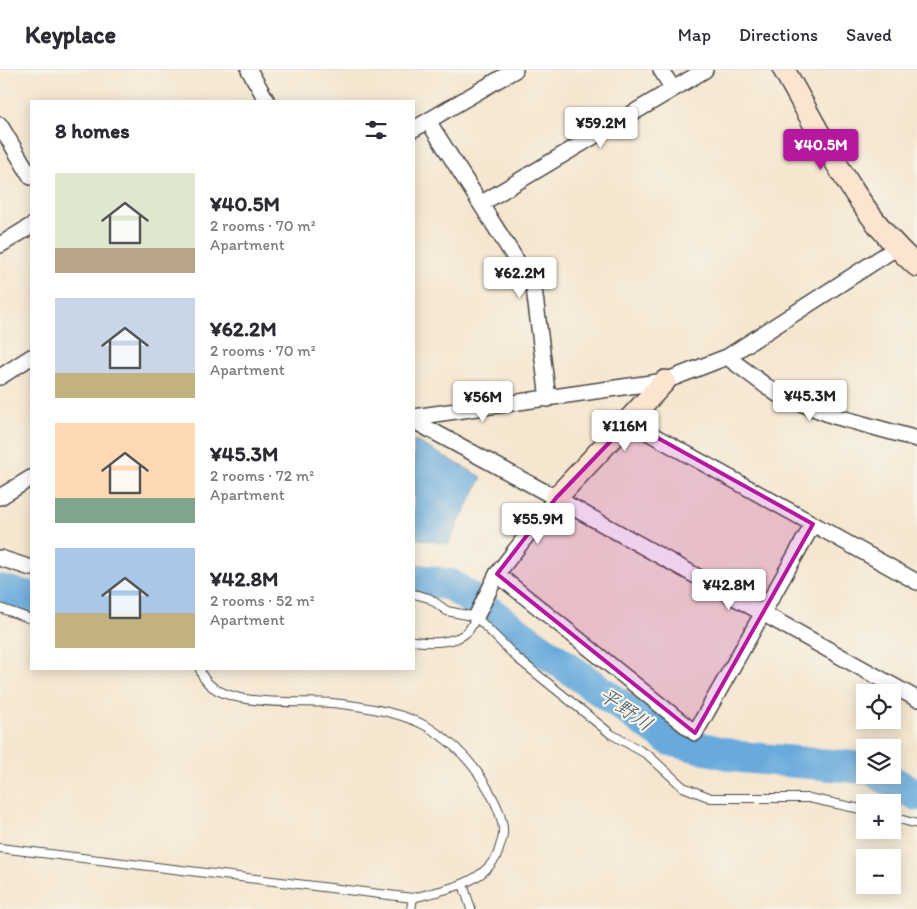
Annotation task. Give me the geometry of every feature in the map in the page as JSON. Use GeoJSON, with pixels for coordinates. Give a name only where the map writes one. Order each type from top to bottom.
{"type":"FeatureCollection","features":[{"type":"Feature","properties":{"kind":"street"},"geometry":{"type":"LineString","coordinates":[[248,70],[266,100]]}},
{"type":"Feature","properties":{"kind":"street"},"geometry":{"type":"LineString","coordinates":[[415,128],[515,70]]}},
{"type":"Feature","properties":{"kind":"street"},"geometry":{"type":"LineString","coordinates":[[661,70],[673,89]]}},
{"type":"Feature","properties":{"kind":"street"},"geometry":{"type":"LineString","coordinates":[[482,203],[705,70]]}},
{"type":"Feature","properties":{"kind":"street"},"geometry":{"type":"LineString","coordinates":[[784,70],[857,198],[896,248],[917,266]]}},
{"type":"Feature","properties":{"kind":"street"},"geometry":{"type":"LineString","coordinates":[[428,121],[482,203],[534,288],[548,399]]}},
{"type":"Feature","properties":{"kind":"street"},"geometry":{"type":"LineString","coordinates":[[0,125],[30,175]]}},
{"type":"Feature","properties":{"kind":"street"},"geometry":{"type":"LineString","coordinates":[[0,245],[30,227]]}},
{"type":"Feature","properties":{"kind":"street"},"geometry":{"type":"LineString","coordinates":[[415,417],[665,381],[727,357],[896,248]]}},
{"type":"Feature","properties":{"kind":"street"},"geometry":{"type":"LineString","coordinates":[[727,357],[777,394],[834,416],[917,439]]}},
{"type":"Feature","properties":{"kind":"street"},"geometry":{"type":"LineString","coordinates":[[0,377],[30,359]]}},
{"type":"Feature","properties":{"kind":"street"},"geometry":{"type":"LineString","coordinates":[[476,617],[497,574],[556,498],[629,422],[665,381]]}},
{"type":"Feature","properties":{"kind":"street"},"geometry":{"type":"LineString","coordinates":[[415,422],[917,699]]}},
{"type":"Feature","properties":{"kind":"street"},"geometry":{"type":"LineString","coordinates":[[629,422],[917,582]]}},
{"type":"Feature","properties":{"kind":"street"},"geometry":{"type":"LineString","coordinates":[[0,497],[30,479]]}},
{"type":"Feature","properties":{"kind":"street"},"geometry":{"type":"LineString","coordinates":[[497,574],[695,733],[813,524]]}},
{"type":"Feature","properties":{"kind":"street"},"geometry":{"type":"LineString","coordinates":[[0,558],[30,568]]}},
{"type":"Feature","properties":{"kind":"lane"},"geometry":{"type":"LineString","coordinates":[[415,594],[429,598],[447,611],[476,617],[516,658],[611,734],[648,755],[683,787],[711,798],[810,798],[856,808]]}},
{"type":"Feature","properties":{"kind":"lane"},"geometry":{"type":"LineString","coordinates":[[0,608],[30,619]]}},
{"type":"Feature","properties":{"kind":"lane"},"geometry":{"type":"LineString","coordinates":[[415,641],[428,643],[451,640],[468,632],[476,617]]}},
{"type":"Feature","properties":{"kind":"lane"},"geometry":{"type":"LineString","coordinates":[[0,848],[413,898],[463,884],[476,878],[494,860],[503,838],[498,808],[482,778],[458,749],[427,727],[387,712],[332,703],[264,701],[228,695],[211,686],[201,670]]}},
{"type":"Feature","properties":{"kind":"lane"},"geometry":{"type":"LineString","coordinates":[[901,819],[917,824]]}},
{"type":"Feature","properties":{"kind":"lane"},"geometry":{"type":"LineString","coordinates":[[463,884],[471,909]]}},
{"type":"Feature","properties":{"kind":"lane"},"geometry":{"type":"LineString","coordinates":[[411,909],[413,898]]}},
{"type":"Feature","properties":{"kind":"highlighted area"},"geometry":{"type":"Polygon","coordinates":[[[629,422],[813,524],[695,733],[497,574],[556,498],[629,422]]]}},
{"type":"Feature","properties":{"kind":"water"},"geometry":{"type":"Polygon","coordinates":[[[415,441],[482,477],[448,544],[415,538],[415,441]]]}},
{"type":"Feature","properties":{"kind":"waterway","name":"平野川"},"geometry":{"type":"LineString","coordinates":[[415,579],[451,585],[670,740],[740,757],[856,767]]}},
{"type":"Feature","properties":{"kind":"waterway","name":"平野川"},"geometry":{"type":"LineString","coordinates":[[0,590],[30,597]]}},
{"type":"Feature","properties":{"kind":"waterway","name":"平野川"},"geometry":{"type":"LineString","coordinates":[[897,784],[917,795]]}}]}
